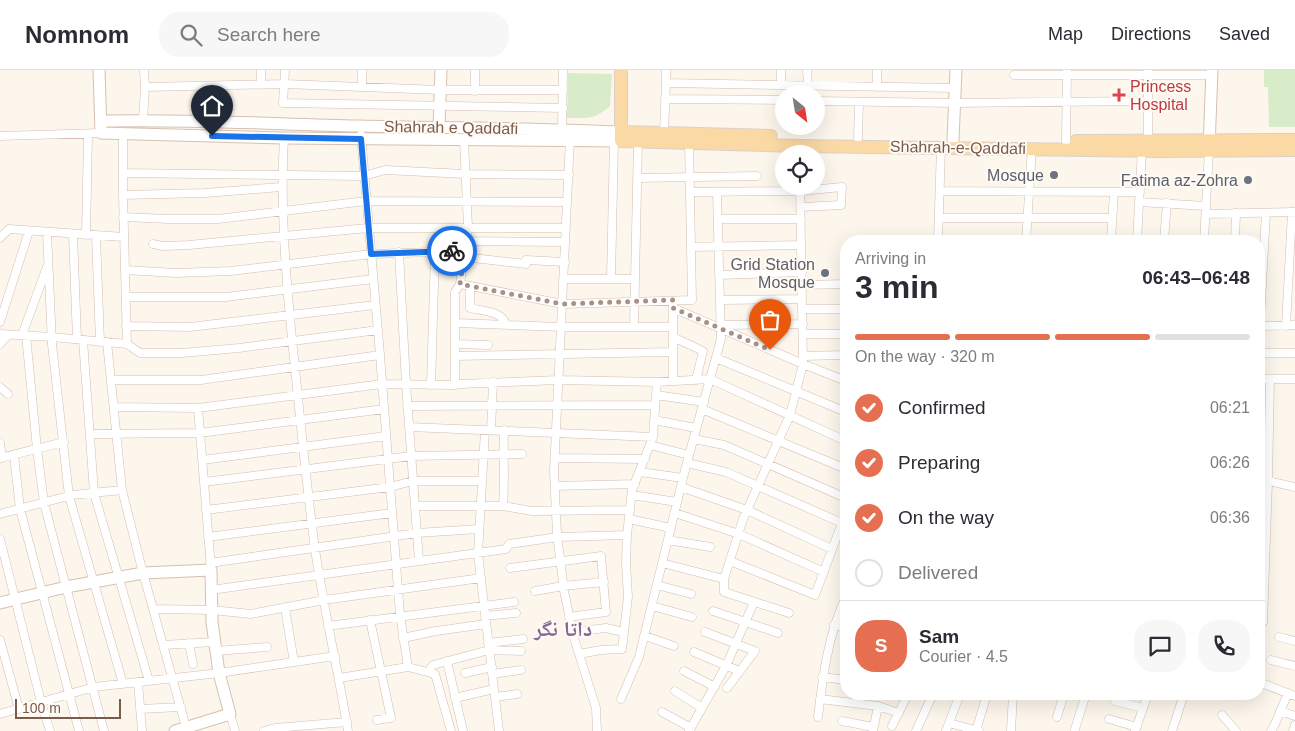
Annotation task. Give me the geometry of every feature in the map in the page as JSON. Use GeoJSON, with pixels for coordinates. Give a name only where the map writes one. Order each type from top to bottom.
{"type":"FeatureCollection","features":[{"type":"Feature","properties":{"kind":"main road"},"geometry":{"type":"LineString","coordinates":[[99,70],[101,133]]}},
{"type":"Feature","properties":{"kind":"main road"},"geometry":{"type":"LineString","coordinates":[[440,128],[441,70]]}},
{"type":"Feature","properties":{"kind":"main road"},"geometry":{"type":"LineString","coordinates":[[621,70],[624,138]]}},
{"type":"Feature","properties":{"kind":"main road"},"geometry":{"type":"LineString","coordinates":[[624,138],[628,70]]}},
{"type":"Feature","properties":{"kind":"main road"},"geometry":{"type":"LineString","coordinates":[[953,140],[956,70]]}},
{"type":"Feature","properties":{"kind":"main road"},"geometry":{"type":"LineString","coordinates":[[1209,146],[1212,72]]}},
{"type":"Feature","properties":{"kind":"main road","name":"Shahrah e Qaddafi"},"geometry":{"type":"LineString","coordinates":[[102,121],[143,120],[440,128],[562,129],[624,138]]}},
{"type":"Feature","properties":{"kind":"main road","name":"Shahrah-e-Qaddafi"},"geometry":{"type":"LineString","coordinates":[[624,138],[664,132],[858,138],[1066,141],[1145,146]]}},
{"type":"Feature","properties":{"kind":"main road","name":"Shahrah e Qaddafi"},"geometry":{"type":"LineString","coordinates":[[101,133],[464,140],[624,138]]}},
{"type":"Feature","properties":{"kind":"main road","name":"Shahrah-e-Qaddafi"},"geometry":{"type":"LineString","coordinates":[[624,138],[775,148]]}},
{"type":"Feature","properties":{"kind":"main road","name":"Shahrah-e-Qaddafi"},"geometry":{"type":"LineString","coordinates":[[1209,146],[1295,140]]}},
{"type":"Feature","properties":{"kind":"main road","name":"Shahrah-e-Qaddafi"},"geometry":{"type":"LineString","coordinates":[[825,149],[941,146],[1032,148],[1209,146],[1295,150]]}},
{"type":"Feature","properties":{"kind":"main road"},"geometry":{"type":"LineString","coordinates":[[0,604],[66,587],[142,573],[211,566],[215,646],[219,673],[230,714],[187,729],[175,731]]}},
{"type":"Feature","properties":{"kind":"street"},"geometry":{"type":"LineString","coordinates":[[143,120],[144,70]]}},
{"type":"Feature","properties":{"kind":"street"},"geometry":{"type":"LineString","coordinates":[[261,70],[261,84]]}},
{"type":"Feature","properties":{"kind":"street"},"geometry":{"type":"LineString","coordinates":[[285,70],[283,103],[563,108]]}},
{"type":"Feature","properties":{"kind":"street"},"geometry":{"type":"LineString","coordinates":[[362,70],[362,87]]}},
{"type":"Feature","properties":{"kind":"street"},"geometry":{"type":"LineString","coordinates":[[475,70],[475,91]]}},
{"type":"Feature","properties":{"kind":"street"},"geometry":{"type":"LineString","coordinates":[[562,129],[563,70]]}},
{"type":"Feature","properties":{"kind":"street"},"geometry":{"type":"LineString","coordinates":[[664,132],[666,70]]}},
{"type":"Feature","properties":{"kind":"street"},"geometry":{"type":"LineString","coordinates":[[666,83],[781,85],[781,70]]}},
{"type":"Feature","properties":{"kind":"street"},"geometry":{"type":"LineString","coordinates":[[808,70],[808,85]]}},
{"type":"Feature","properties":{"kind":"street"},"geometry":{"type":"LineString","coordinates":[[877,70],[877,87]]}},
{"type":"Feature","properties":{"kind":"street"},"geometry":{"type":"LineString","coordinates":[[1014,75],[1212,72]]}},
{"type":"Feature","properties":{"kind":"street"},"geometry":{"type":"LineString","coordinates":[[1066,141],[1067,73]]}},
{"type":"Feature","properties":{"kind":"street"},"geometry":{"type":"LineString","coordinates":[[1137,235],[1148,101],[1148,73]]}},
{"type":"Feature","properties":{"kind":"street"},"geometry":{"type":"LineString","coordinates":[[145,87],[285,84],[475,91],[563,90]]}},
{"type":"Feature","properties":{"kind":"street"},"geometry":{"type":"LineString","coordinates":[[825,85],[956,88]]}},
{"type":"Feature","properties":{"kind":"street"},"geometry":{"type":"LineString","coordinates":[[665,99],[775,100]]}},
{"type":"Feature","properties":{"kind":"street"},"geometry":{"type":"LineString","coordinates":[[825,101],[955,103],[1148,101]]}},
{"type":"Feature","properties":{"kind":"street"},"geometry":{"type":"LineString","coordinates":[[858,138],[859,102]]}},
{"type":"Feature","properties":{"kind":"street"},"geometry":{"type":"LineString","coordinates":[[360,126],[400,615],[408,666]]}},
{"type":"Feature","properties":{"kind":"street"},"geometry":{"type":"LineString","coordinates":[[0,136],[101,133]]}},
{"type":"Feature","properties":{"kind":"street"},"geometry":{"type":"LineString","coordinates":[[86,235],[88,134]]}},
{"type":"Feature","properties":{"kind":"street"},"geometry":{"type":"LineString","coordinates":[[123,134],[124,173],[122,195],[127,344]]}},
{"type":"Feature","properties":{"kind":"street"},"geometry":{"type":"LineString","coordinates":[[284,138],[282,211],[297,395],[315,548],[348,731]]}},
{"type":"Feature","properties":{"kind":"street"},"geometry":{"type":"LineString","coordinates":[[624,138],[637,178],[634,326]]}},
{"type":"Feature","properties":{"kind":"street"},"geometry":{"type":"LineString","coordinates":[[612,279],[624,138]]}},
{"type":"Feature","properties":{"kind":"street"},"geometry":{"type":"LineString","coordinates":[[570,139],[555,458],[556,511],[563,586],[572,632],[596,708],[596,731]]}},
{"type":"Feature","properties":{"kind":"street"},"geometry":{"type":"LineString","coordinates":[[455,386],[455,292],[460,284],[468,227],[464,140]]}},
{"type":"Feature","properties":{"kind":"street"},"geometry":{"type":"LineString","coordinates":[[460,284],[562,304],[634,302],[673,304],[692,300],[689,142]]}},
{"type":"Feature","properties":{"kind":"street"},"geometry":{"type":"LineString","coordinates":[[938,235],[941,146]]}},
{"type":"Feature","properties":{"kind":"street"},"geometry":{"type":"LineString","coordinates":[[1204,235],[1209,146]]}},
{"type":"Feature","properties":{"kind":"street"},"geometry":{"type":"LineString","coordinates":[[1027,235],[1032,148]]}},
{"type":"Feature","properties":{"kind":"street"},"geometry":{"type":"LineString","coordinates":[[124,173],[364,176],[385,170],[568,176]]}},
{"type":"Feature","properties":{"kind":"street"},"geometry":{"type":"LineString","coordinates":[[637,178],[757,176]]}},
{"type":"Feature","properties":{"kind":"street"},"geometry":{"type":"LineString","coordinates":[[122,195],[205,193],[282,187]]}},
{"type":"Feature","properties":{"kind":"street"},"geometry":{"type":"LineString","coordinates":[[801,207],[841,205],[842,187],[825,187]]}},
{"type":"Feature","properties":{"kind":"street"},"geometry":{"type":"LineString","coordinates":[[690,192],[775,189]]}},
{"type":"Feature","properties":{"kind":"street"},"geometry":{"type":"LineString","coordinates":[[621,699],[639,658],[688,459],[721,339],[717,192]]}},
{"type":"Feature","properties":{"kind":"street"},"geometry":{"type":"LineString","coordinates":[[940,192],[1140,192]]}},
{"type":"Feature","properties":{"kind":"street"},"geometry":{"type":"LineString","coordinates":[[1111,235],[1114,192]]}},
{"type":"Feature","properties":{"kind":"street"},"geometry":{"type":"LineString","coordinates":[[789,613],[724,592],[724,580],[738,534],[790,415],[803,360],[800,195]]}},
{"type":"Feature","properties":{"kind":"street"},"geometry":{"type":"LineString","coordinates":[[123,217],[218,219],[366,201],[467,200],[567,202]]}},
{"type":"Feature","properties":{"kind":"street"},"geometry":{"type":"LineString","coordinates":[[1139,202],[1167,203],[1236,213],[1293,212],[1286,326]]}},
{"type":"Feature","properties":{"kind":"street"},"geometry":{"type":"LineString","coordinates":[[1164,235],[1167,203]]}},
{"type":"Feature","properties":{"kind":"street"},"geometry":{"type":"LineString","coordinates":[[1235,235],[1236,213]]}},
{"type":"Feature","properties":{"kind":"street"},"geometry":{"type":"LineString","coordinates":[[1265,235],[1266,213]]}},
{"type":"Feature","properties":{"kind":"street"},"geometry":{"type":"LineString","coordinates":[[939,218],[1112,218]]}},
{"type":"Feature","properties":{"kind":"street"},"geometry":{"type":"LineString","coordinates":[[718,220],[801,219]]}},
{"type":"Feature","properties":{"kind":"street"},"geometry":{"type":"LineString","coordinates":[[153,244],[163,246],[189,245],[368,228],[566,228]]}},
{"type":"Feature","properties":{"kind":"street"},"geometry":{"type":"LineString","coordinates":[[0,238],[8,229],[29,232],[124,237]]}},
{"type":"Feature","properties":{"kind":"street"},"geometry":{"type":"LineString","coordinates":[[0,322],[29,232]]}},
{"type":"Feature","properties":{"kind":"street"},"geometry":{"type":"LineString","coordinates":[[47,233],[52,337],[69,496],[124,684]]}},
{"type":"Feature","properties":{"kind":"street"},"geometry":{"type":"LineString","coordinates":[[73,234],[80,340],[94,493],[149,681]]}},
{"type":"Feature","properties":{"kind":"street"},"geometry":{"type":"LineString","coordinates":[[96,236],[103,342],[115,407],[122,490],[142,573],[187,729]]}},
{"type":"Feature","properties":{"kind":"street"},"geometry":{"type":"LineString","coordinates":[[466,241],[566,242]]}},
{"type":"Feature","properties":{"kind":"street"},"geometry":{"type":"LineString","coordinates":[[691,247],[801,245]]}},
{"type":"Feature","properties":{"kind":"street"},"geometry":{"type":"LineString","coordinates":[[125,270],[176,273],[232,270],[399,252],[464,254],[526,264],[526,260],[564,262]]}},
{"type":"Feature","properties":{"kind":"street"},"geometry":{"type":"LineString","coordinates":[[399,252],[407,406],[419,561]]}},
{"type":"Feature","properties":{"kind":"street"},"geometry":{"type":"LineString","coordinates":[[431,385],[435,252]]}},
{"type":"Feature","properties":{"kind":"street"},"geometry":{"type":"LineString","coordinates":[[48,264],[24,335],[37,449],[44,503],[94,687],[104,731]]}},
{"type":"Feature","properties":{"kind":"street"},"geometry":{"type":"LineString","coordinates":[[719,275],[802,272]]}},
{"type":"Feature","properties":{"kind":"street"},"geometry":{"type":"LineString","coordinates":[[126,297],[226,297],[373,278]]}},
{"type":"Feature","properties":{"kind":"street"},"geometry":{"type":"LineString","coordinates":[[564,279],[635,279]]}},
{"type":"Feature","properties":{"kind":"street"},"geometry":{"type":"LineString","coordinates":[[802,285],[840,284]]}},
{"type":"Feature","properties":{"kind":"street"},"geometry":{"type":"LineString","coordinates":[[470,286],[470,308],[499,315],[504,318],[506,325]]}},
{"type":"Feature","properties":{"kind":"street"},"geometry":{"type":"LineString","coordinates":[[720,300],[802,299]]}},
{"type":"Feature","properties":{"kind":"street"},"geometry":{"type":"LineString","coordinates":[[673,304],[673,381]]}},
{"type":"Feature","properties":{"kind":"street"},"geometry":{"type":"LineString","coordinates":[[673,304],[721,327],[803,360],[840,378]]}},
{"type":"Feature","properties":{"kind":"street"},"geometry":{"type":"LineString","coordinates":[[126,326],[190,327],[375,305]]}},
{"type":"Feature","properties":{"kind":"street"},"geometry":{"type":"LineString","coordinates":[[802,309],[840,309]]}},
{"type":"Feature","properties":{"kind":"street"},"geometry":{"type":"LineString","coordinates":[[455,323],[562,327],[673,326]]}},
{"type":"Feature","properties":{"kind":"street"},"geometry":{"type":"LineString","coordinates":[[721,327],[803,324]]}},
{"type":"Feature","properties":{"kind":"street"},"geometry":{"type":"LineString","coordinates":[[1265,326],[1295,326]]}},
{"type":"Feature","properties":{"kind":"street"},"geometry":{"type":"LineString","coordinates":[[0,344],[4,334],[127,344],[140,352],[182,353],[378,330]]}},
{"type":"Feature","properties":{"kind":"street"},"geometry":{"type":"LineString","coordinates":[[803,334],[840,334]]}},
{"type":"Feature","properties":{"kind":"street"},"geometry":{"type":"LineString","coordinates":[[673,337],[703,351],[696,380]]}},
{"type":"Feature","properties":{"kind":"street"},"geometry":{"type":"LineString","coordinates":[[455,344],[488,345]]}},
{"type":"Feature","properties":{"kind":"street"},"geometry":{"type":"LineString","coordinates":[[455,356],[673,352]]}},
{"type":"Feature","properties":{"kind":"street"},"geometry":{"type":"LineString","coordinates":[[1265,353],[1295,353]]}},
{"type":"Feature","properties":{"kind":"street"},"geometry":{"type":"LineString","coordinates":[[111,380],[201,380],[380,355]]}},
{"type":"Feature","properties":{"kind":"street"},"geometry":{"type":"LineString","coordinates":[[803,360],[840,356]]}},
{"type":"Feature","properties":{"kind":"street"},"geometry":{"type":"LineString","coordinates":[[716,358],[840,409]]}},
{"type":"Feature","properties":{"kind":"street"},"geometry":{"type":"LineString","coordinates":[[115,407],[198,408],[382,384],[455,386],[493,382],[559,380],[657,382],[710,379],[840,438]]}},
{"type":"Feature","properties":{"kind":"street"},"geometry":{"type":"LineString","coordinates":[[1265,379],[1295,379]]}},
{"type":"Feature","properties":{"kind":"street"},"geometry":{"type":"LineString","coordinates":[[1265,544],[1268,496],[1270,379]]}},
{"type":"Feature","properties":{"kind":"street"},"geometry":{"type":"LineString","coordinates":[[493,382],[492,406],[484,455],[478,554],[499,731]]}},
{"type":"Feature","properties":{"kind":"street"},"geometry":{"type":"LineString","coordinates":[[579,654],[622,649],[628,597],[626,563],[630,510],[635,484],[653,437],[657,382]]}},
{"type":"Feature","properties":{"kind":"street"},"geometry":{"type":"LineString","coordinates":[[0,387],[8,394]]}},
{"type":"Feature","properties":{"kind":"street"},"geometry":{"type":"LineString","coordinates":[[656,395],[703,406],[840,466]]}},
{"type":"Feature","properties":{"kind":"street"},"geometry":{"type":"LineString","coordinates":[[407,406],[655,405]]}},
{"type":"Feature","properties":{"kind":"street"},"geometry":{"type":"LineString","coordinates":[[198,408],[211,566],[315,548],[394,537],[479,529]]}},
{"type":"Feature","properties":{"kind":"street"},"geometry":{"type":"LineString","coordinates":[[90,434],[200,433],[384,408]]}},
{"type":"Feature","properties":{"kind":"street"},"geometry":{"type":"LineString","coordinates":[[654,420],[696,428]]}},
{"type":"Feature","properties":{"kind":"street"},"geometry":{"type":"LineString","coordinates":[[409,427],[653,437]]}},
{"type":"Feature","properties":{"kind":"street"},"geometry":{"type":"LineString","coordinates":[[503,506],[505,479],[504,430]]}},
{"type":"Feature","properties":{"kind":"street"},"geometry":{"type":"LineString","coordinates":[[202,460],[386,436]]}},
{"type":"Feature","properties":{"kind":"street"},"geometry":{"type":"LineString","coordinates":[[694,439],[724,445],[840,495]]}},
{"type":"Feature","properties":{"kind":"street"},"geometry":{"type":"LineString","coordinates":[[0,443],[1,458],[64,442]]}},
{"type":"Feature","properties":{"kind":"street"},"geometry":{"type":"LineString","coordinates":[[650,445],[726,472],[758,487],[840,519]]}},
{"type":"Feature","properties":{"kind":"street"},"geometry":{"type":"LineString","coordinates":[[204,482],[411,456],[522,454]]}},
{"type":"Feature","properties":{"kind":"street"},"geometry":{"type":"LineString","coordinates":[[14,455],[20,509],[79,731]]}},
{"type":"Feature","properties":{"kind":"street"},"geometry":{"type":"LineString","coordinates":[[555,458],[644,459]]}},
{"type":"Feature","properties":{"kind":"street"},"geometry":{"type":"LineString","coordinates":[[640,472],[682,483],[748,510],[832,549]]}},
{"type":"Feature","properties":{"kind":"street"},"geometry":{"type":"LineString","coordinates":[[206,510],[390,487],[413,481],[482,481]]}},
{"type":"Feature","properties":{"kind":"street"},"geometry":{"type":"LineString","coordinates":[[1268,481],[1295,487]]}},
{"type":"Feature","properties":{"kind":"street"},"geometry":{"type":"LineString","coordinates":[[555,486],[635,484]]}},
{"type":"Feature","properties":{"kind":"street"},"geometry":{"type":"LineString","coordinates":[[0,514],[69,496],[122,490]]}},
{"type":"Feature","properties":{"kind":"street"},"geometry":{"type":"LineString","coordinates":[[632,495],[677,502]]}},
{"type":"Feature","properties":{"kind":"street"},"geometry":{"type":"LineString","coordinates":[[415,506],[503,506],[532,511],[630,510]]}},
{"type":"Feature","properties":{"kind":"street"},"geometry":{"type":"LineString","coordinates":[[208,537],[392,513]]}},
{"type":"Feature","properties":{"kind":"street"},"geometry":{"type":"LineString","coordinates":[[675,513],[738,534],[824,572]]}},
{"type":"Feature","properties":{"kind":"street"},"geometry":{"type":"LineString","coordinates":[[629,520],[671,528]]}},
{"type":"Feature","properties":{"kind":"street"},"geometry":{"type":"LineString","coordinates":[[730,561],[815,596],[840,530]]}},
{"type":"Feature","properties":{"kind":"street"},"geometry":{"type":"LineString","coordinates":[[211,590],[478,554],[506,549],[509,544],[558,537],[627,535]]}},
{"type":"Feature","properties":{"kind":"street"},"geometry":{"type":"LineString","coordinates":[[0,539],[14,600],[50,731]]}},
{"type":"Feature","properties":{"kind":"street"},"geometry":{"type":"LineString","coordinates":[[668,540],[710,547]]}},
{"type":"Feature","properties":{"kind":"street"},"geometry":{"type":"LineString","coordinates":[[510,568],[601,556],[606,612],[569,617]]}},
{"type":"Feature","properties":{"kind":"street"},"geometry":{"type":"LineString","coordinates":[[662,563],[724,580]]}},
{"type":"Feature","properties":{"kind":"street"},"geometry":{"type":"LineString","coordinates":[[153,609],[212,610],[251,614],[324,600],[481,578]]}},
{"type":"Feature","properties":{"kind":"street"},"geometry":{"type":"LineString","coordinates":[[535,591],[604,582]]}},
{"type":"Feature","properties":{"kind":"street"},"geometry":{"type":"LineString","coordinates":[[657,585],[691,594]]}},
{"type":"Feature","properties":{"kind":"street"},"geometry":{"type":"LineString","coordinates":[[328,626],[400,615],[514,602]]}},
{"type":"Feature","properties":{"kind":"street"},"geometry":{"type":"LineString","coordinates":[[662,712],[690,730],[737,644],[754,602]]}},
{"type":"Feature","properties":{"kind":"street"},"geometry":{"type":"LineString","coordinates":[[652,606],[692,617]]}},
{"type":"Feature","properties":{"kind":"street"},"geometry":{"type":"LineString","coordinates":[[285,608],[294,662]]}},
{"type":"Feature","properties":{"kind":"street"},"geometry":{"type":"LineString","coordinates":[[713,611],[778,633]]}},
{"type":"Feature","properties":{"kind":"street"},"geometry":{"type":"LineString","coordinates":[[818,717],[822,677],[834,626],[840,612]]}},
{"type":"Feature","properties":{"kind":"street"},"geometry":{"type":"LineString","coordinates":[[403,638],[516,613]]}},
{"type":"Feature","properties":{"kind":"street"},"geometry":{"type":"LineString","coordinates":[[370,620],[391,718],[377,720]]}},
{"type":"Feature","properties":{"kind":"street"},"geometry":{"type":"LineString","coordinates":[[834,626],[840,627]]}},
{"type":"Feature","properties":{"kind":"street"},"geometry":{"type":"LineString","coordinates":[[572,632],[606,628],[624,632]]}},
{"type":"Feature","properties":{"kind":"street"},"geometry":{"type":"LineString","coordinates":[[705,632],[755,651],[727,688]]}},
{"type":"Feature","properties":{"kind":"street"},"geometry":{"type":"LineString","coordinates":[[644,636],[674,646]]}},
{"type":"Feature","properties":{"kind":"street"},"geometry":{"type":"LineString","coordinates":[[1279,637],[1295,641]]}},
{"type":"Feature","properties":{"kind":"street"},"geometry":{"type":"LineString","coordinates":[[428,672],[433,665],[489,646],[523,639]]}},
{"type":"Feature","properties":{"kind":"street"},"geometry":{"type":"LineString","coordinates":[[0,640],[19,709]]}},
{"type":"Feature","properties":{"kind":"street"},"geometry":{"type":"LineString","coordinates":[[163,646],[189,643],[215,646],[267,647]]}},
{"type":"Feature","properties":{"kind":"street"},"geometry":{"type":"LineString","coordinates":[[189,643],[193,664]]}},
{"type":"Feature","properties":{"kind":"street"},"geometry":{"type":"LineString","coordinates":[[489,646],[521,651]]}},
{"type":"Feature","properties":{"kind":"street"},"geometry":{"type":"LineString","coordinates":[[694,652],[739,672]]}},
{"type":"Feature","properties":{"kind":"street"},"geometry":{"type":"LineString","coordinates":[[0,714],[94,687],[219,673],[334,656]]}},
{"type":"Feature","properties":{"kind":"street"},"geometry":{"type":"LineString","coordinates":[[1271,660],[1295,665]]}},
{"type":"Feature","properties":{"kind":"street"},"geometry":{"type":"LineString","coordinates":[[447,661],[462,731]]}},
{"type":"Feature","properties":{"kind":"street"},"geometry":{"type":"LineString","coordinates":[[339,678],[408,666],[435,674],[451,731]]}},
{"type":"Feature","properties":{"kind":"street"},"geometry":{"type":"LineString","coordinates":[[465,673],[492,670],[522,670]]}},
{"type":"Feature","properties":{"kind":"street"},"geometry":{"type":"LineString","coordinates":[[684,671],[715,687]]}},
{"type":"Feature","properties":{"kind":"street"},"geometry":{"type":"LineString","coordinates":[[822,677],[840,679]]}},
{"type":"Feature","properties":{"kind":"street"},"geometry":{"type":"LineString","coordinates":[[138,682],[142,731]]}},
{"type":"Feature","properties":{"kind":"street"},"geometry":{"type":"LineString","coordinates":[[1265,684],[1291,695],[1280,711],[1271,731]]}},
{"type":"Feature","properties":{"kind":"street"},"geometry":{"type":"LineString","coordinates":[[675,691],[702,708]]}},
{"type":"Feature","properties":{"kind":"street"},"geometry":{"type":"LineString","coordinates":[[455,698],[495,693],[517,694]]}},
{"type":"Feature","properties":{"kind":"street"},"geometry":{"type":"LineString","coordinates":[[820,699],[878,706],[899,713]]}},
{"type":"Feature","properties":{"kind":"street"},"geometry":{"type":"LineString","coordinates":[[892,726],[905,700]]}},
{"type":"Feature","properties":{"kind":"street"},"geometry":{"type":"LineString","coordinates":[[916,731],[930,700]]}},
{"type":"Feature","properties":{"kind":"street"},"geometry":{"type":"LineString","coordinates":[[958,700],[948,727],[978,731],[986,700]]}},
{"type":"Feature","properties":{"kind":"street"},"geometry":{"type":"LineString","coordinates":[[1011,731],[1013,700]]}},
{"type":"Feature","properties":{"kind":"street"},"geometry":{"type":"LineString","coordinates":[[1057,717],[1062,700]]}},
{"type":"Feature","properties":{"kind":"street"},"geometry":{"type":"LineString","coordinates":[[1075,729],[1084,700]]}},
{"type":"Feature","properties":{"kind":"street"},"geometry":{"type":"LineString","coordinates":[[1109,719],[1136,729],[1146,700]]}},
{"type":"Feature","properties":{"kind":"street"},"geometry":{"type":"LineString","coordinates":[[1172,731],[1182,700]]}},
{"type":"Feature","properties":{"kind":"street"},"geometry":{"type":"LineString","coordinates":[[1115,701],[1143,708]]}},
{"type":"Feature","properties":{"kind":"street"},"geometry":{"type":"LineString","coordinates":[[842,721],[873,729],[878,706]]}},
{"type":"Feature","properties":{"kind":"street"},"geometry":{"type":"LineString","coordinates":[[140,709],[181,707]]}},
{"type":"Feature","properties":{"kind":"street"},"geometry":{"type":"LineString","coordinates":[[1280,711],[1295,716]]}},
{"type":"Feature","properties":{"kind":"street"},"geometry":{"type":"LineString","coordinates":[[230,714],[235,731]]}},
{"type":"Feature","properties":{"kind":"street"},"geometry":{"type":"LineString","coordinates":[[1222,715],[1236,731]]}},
{"type":"Feature","properties":{"kind":"street"},"geometry":{"type":"LineString","coordinates":[[264,731],[275,728],[347,722]]}},
{"type":"Feature","properties":{"kind":"street"},"geometry":{"type":"LineString","coordinates":[[1293,731],[1295,725]]}},
{"type":"Feature","properties":{"kind":"green space"},"geometry":{"type":"Polygon","coordinates":[[[1264,70],[1295,70],[1295,127],[1269,127],[1268,87],[1264,87],[1264,70]]]}},
{"type":"Feature","properties":{"kind":"green space"},"geometry":{"type":"Polygon","coordinates":[[[568,73],[612,74],[610,106],[595,116],[567,118],[568,73]]]}},
{"type":"Feature","properties":{"kind":"way so far"},"geometry":{"type":"LineString","coordinates":[[452,251],[465,251],[460,284],[562,304],[673,300],[673,308],[770,350]]}},
{"type":"Feature","properties":{"kind":"place","name":"Princess Hospital"},"geometry":{"type":"Point","coordinates":[1119,95]}},
{"type":"Feature","properties":{"kind":"place","name":"Mosque"},"geometry":{"type":"Point","coordinates":[1054,175]}},
{"type":"Feature","properties":{"kind":"place","name":"Fatima az-Zohra"},"geometry":{"type":"Point","coordinates":[1248,180]}},
{"type":"Feature","properties":{"kind":"place","name":"Grid Station Mosque"},"geometry":{"type":"Point","coordinates":[825,273]}},
{"type":"Feature","properties":{"kind":"district","name":"داتا نگر"},"geometry":{"type":"Point","coordinates":[563,629]}},
{"type":"Feature","properties":{"kind":"route"},"geometry":{"type":"LineString","coordinates":[[212,136],[361,139],[371,254],[452,251]]}}]}
